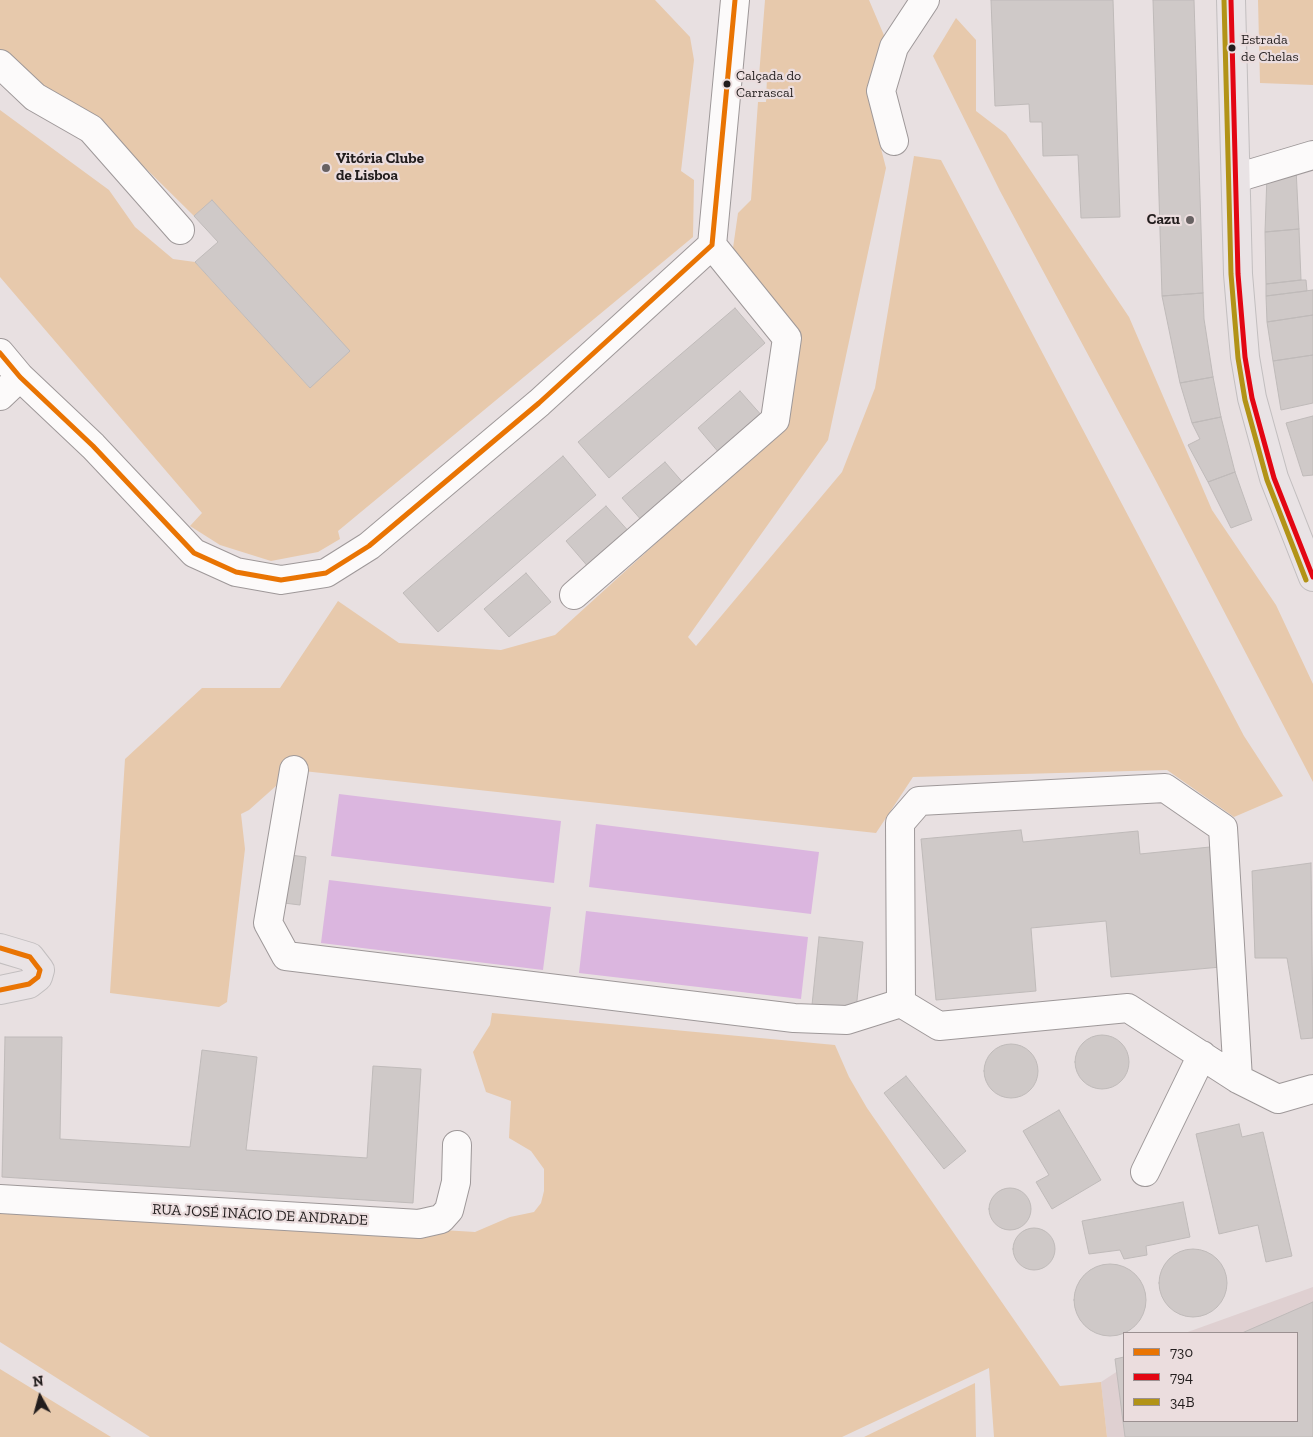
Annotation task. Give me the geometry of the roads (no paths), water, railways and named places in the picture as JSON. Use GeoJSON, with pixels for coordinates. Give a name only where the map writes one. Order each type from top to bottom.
{"type":"FeatureCollection","features":[{"type":"Feature","properties":{"kind":"main road"},"geometry":{"type":"LineString","coordinates":[[1231,0],[1240,316],[1252,398],[1274,478],[1313,577]]}},
{"type":"Feature","properties":{"kind":"main road"},"geometry":{"type":"LineString","coordinates":[[0,948],[30,956],[40,970],[38,978],[28,984],[0,990]]}},
{"type":"Feature","properties":{"kind":"street"},"geometry":{"type":"LineString","coordinates":[[0,353],[20,377],[93,446],[194,553],[236,572],[281,580],[326,573],[369,546],[539,403],[712,245],[734,0]]}},
{"type":"Feature","properties":{"kind":"street"},"geometry":{"type":"LineString","coordinates":[[894,141],[881,91],[894,47],[925,0]]}},
{"type":"Feature","properties":{"kind":"street"},"geometry":{"type":"LineString","coordinates":[[0,64],[35,97],[91,129],[180,230]]}},
{"type":"Feature","properties":{"kind":"street"},"geometry":{"type":"LineString","coordinates":[[1236,178],[1313,155]]}},
{"type":"Feature","properties":{"kind":"street"},"geometry":{"type":"LineString","coordinates":[[574,595],[775,420],[787,338],[712,245]]}},
{"type":"Feature","properties":{"kind":"street"},"geometry":{"type":"LineString","coordinates":[[0,396],[20,377]]}},
{"type":"Feature","properties":{"kind":"street"},"geometry":{"type":"LineString","coordinates":[[294,770],[268,923],[286,956],[794,1018],[847,1020],[901,1002]]}},
{"type":"Feature","properties":{"kind":"street"},"geometry":{"type":"LineString","coordinates":[[901,1002],[900,823],[919,801],[1166,788],[1223,828],[1238,1079]]}},
{"type":"Feature","properties":{"kind":"street"},"geometry":{"type":"LineString","coordinates":[[901,1002],[939,1026],[1128,1008],[1238,1079],[1278,1099],[1313,1089]]}},
{"type":"Feature","properties":{"kind":"street"},"geometry":{"type":"LineString","coordinates":[[1145,1172],[1202,1055]]}},
{"type":"Feature","properties":{"kind":"street","name":"RUA JOSÉ INÁCIO DE ANDRADE"},"geometry":{"type":"LineString","coordinates":[[0,1199],[425,1224],[441,1219],[449,1210],[456,1182],[457,1145]]}},
{"type":"Feature","properties":{"kind":"place","name":"Estrada de Chelas"},"geometry":{"type":"Point","coordinates":[1232,48]}},
{"type":"Feature","properties":{"kind":"place","name":"Calçada do Carrascal"},"geometry":{"type":"Point","coordinates":[727,84]}},
{"type":"Feature","properties":{"kind":"place","name":"Vitória Clube de Lisboa"},"geometry":{"type":"Point","coordinates":[326,168]}},
{"type":"Feature","properties":{"kind":"place","name":"Cazu"},"geometry":{"type":"Point","coordinates":[1190,220]}}]}
